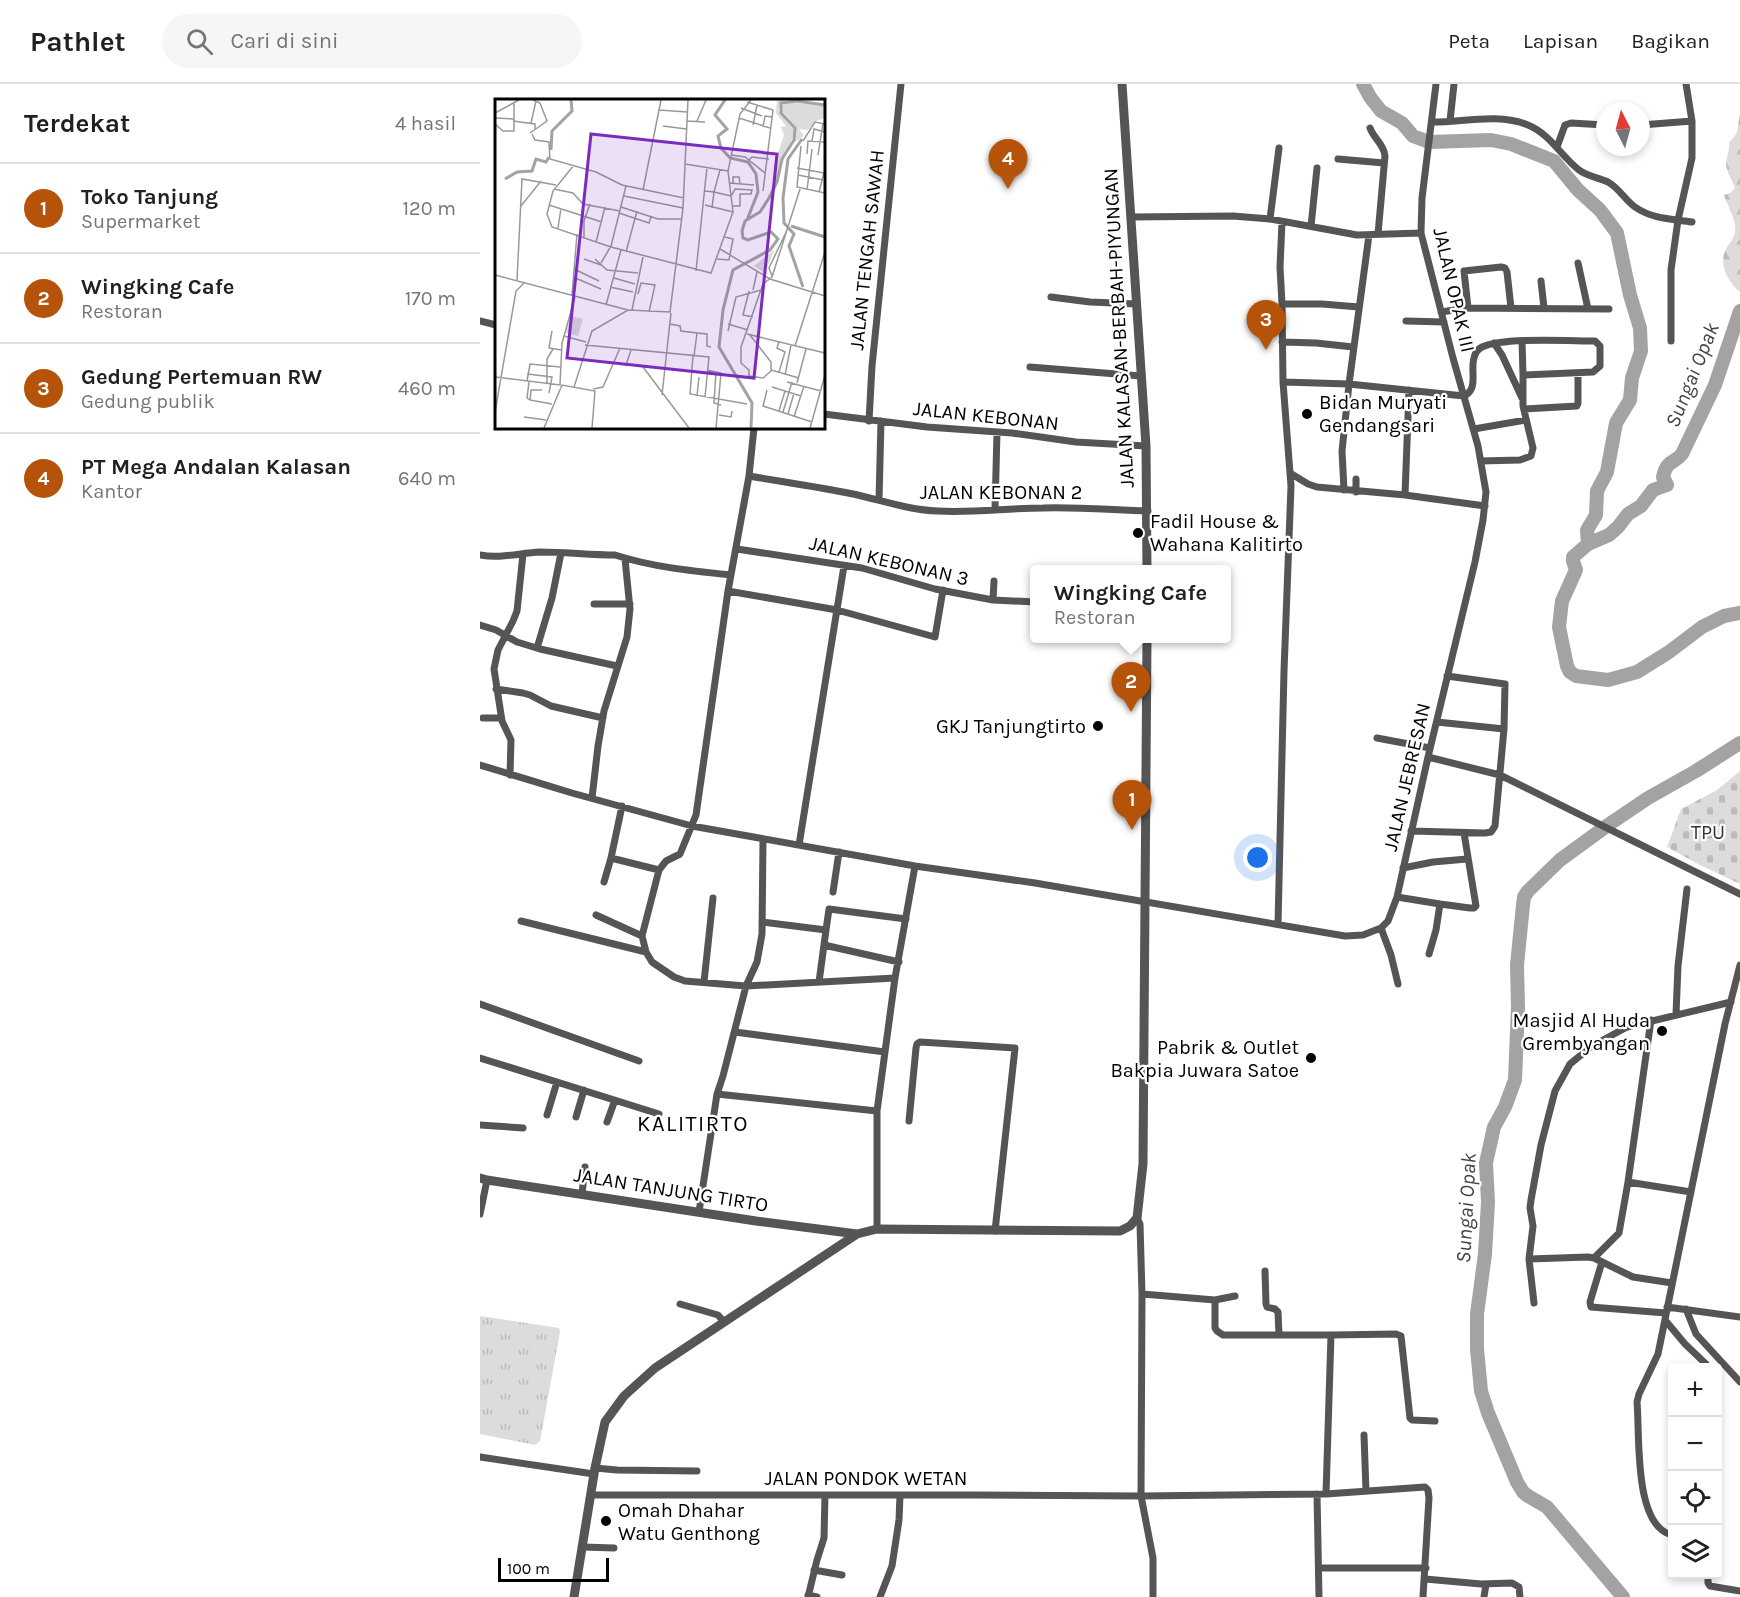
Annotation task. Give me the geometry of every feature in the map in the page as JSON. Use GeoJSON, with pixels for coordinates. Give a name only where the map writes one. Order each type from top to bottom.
{"type":"FeatureCollection","features":[{"type":"Feature","properties":{"kind":"street","name":"JALAN TENGAH SAWAH"},"geometry":{"type":"LineString","coordinates":[[868,420],[901,84]]}},
{"type":"Feature","properties":{"kind":"street","name":"JALAN KALASAN-BERBAH-PIYUNGAN"},"geometry":{"type":"LineString","coordinates":[[1122,84],[1146,446],[1148,565]]}},
{"type":"Feature","properties":{"kind":"street","name":"JALAN OPAK III"},"geometry":{"type":"LineString","coordinates":[[1436,84],[1422,198],[1421,233],[1464,396]]}},
{"type":"Feature","properties":{"kind":"street"},"geometry":{"type":"LineString","coordinates":[[1450,122],[1454,84]]}},
{"type":"Feature","properties":{"kind":"street"},"geometry":{"type":"LineString","coordinates":[[1671,341],[1670,286],[1678,220],[1692,158],[1692,121],[1686,84]]}},
{"type":"Feature","properties":{"kind":"street"},"geometry":{"type":"LineString","coordinates":[[1432,125],[1483,119],[1517,122],[1542,132],[1578,169],[1593,178],[1610,183],[1634,206],[1652,216],[1692,222]]}},
{"type":"Feature","properties":{"kind":"street"},"geometry":{"type":"LineString","coordinates":[[1650,124],[1692,121]]}},
{"type":"Feature","properties":{"kind":"street"},"geometry":{"type":"LineString","coordinates":[[1557,147],[1565,124],[1596,124]]}},
{"type":"Feature","properties":{"kind":"street"},"geometry":{"type":"LineString","coordinates":[[1344,490],[1342,451],[1348,384],[1385,156],[1383,146],[1370,128]]}},
{"type":"Feature","properties":{"kind":"street"},"geometry":{"type":"LineString","coordinates":[[1270,219],[1279,148]]}},
{"type":"Feature","properties":{"kind":"street"},"geometry":{"type":"LineString","coordinates":[[1338,159],[1384,163]]}},
{"type":"Feature","properties":{"kind":"street"},"geometry":{"type":"LineString","coordinates":[[1311,226],[1317,168]]}},
{"type":"Feature","properties":{"kind":"street"},"geometry":{"type":"LineString","coordinates":[[1131,217],[1233,216],[1270,219],[1356,235],[1421,233]]}},
{"type":"Feature","properties":{"kind":"street"},"geometry":{"type":"LineString","coordinates":[[1278,924],[1290,472],[1283,382],[1280,267],[1282,222]]}},
{"type":"Feature","properties":{"kind":"street"},"geometry":{"type":"LineString","coordinates":[[1578,263],[1588,309]]}},
{"type":"Feature","properties":{"kind":"street"},"geometry":{"type":"LineString","coordinates":[[1468,308],[1464,271],[1501,267],[1507,272],[1511,308]]}},
{"type":"Feature","properties":{"kind":"street"},"geometry":{"type":"LineString","coordinates":[[1541,281],[1544,308]]}},
{"type":"Feature","properties":{"kind":"street"},"geometry":{"type":"LineString","coordinates":[[1051,297],[1090,302],[1137,304]]}},
{"type":"Feature","properties":{"kind":"street"},"geometry":{"type":"LineString","coordinates":[[1282,304],[1359,307]]}},
{"type":"Feature","properties":{"kind":"street"},"geometry":{"type":"LineString","coordinates":[[1441,312],[1468,308],[1609,309]]}},
{"type":"Feature","properties":{"kind":"street"},"geometry":{"type":"LineString","coordinates":[[480,321],[495,325]]}},
{"type":"Feature","properties":{"kind":"street"},"geometry":{"type":"LineString","coordinates":[[1406,321],[1444,322]]}},
{"type":"Feature","properties":{"kind":"street"},"geometry":{"type":"LineString","coordinates":[[1283,382],[1348,384],[1464,396],[1473,386],[1474,355],[1480,348],[1494,343],[1522,341],[1595,341],[1599,343],[1601,356],[1599,369],[1593,372],[1523,375]]}},
{"type":"Feature","properties":{"kind":"street"},"geometry":{"type":"LineString","coordinates":[[1481,461],[1520,460],[1530,456],[1533,448],[1523,400],[1522,341]]}},
{"type":"Feature","properties":{"kind":"street"},"geometry":{"type":"LineString","coordinates":[[1282,342],[1353,347]]}},
{"type":"Feature","properties":{"kind":"street"},"geometry":{"type":"LineString","coordinates":[[1494,343],[1523,400]]}},
{"type":"Feature","properties":{"kind":"street"},"geometry":{"type":"LineString","coordinates":[[1030,367],[1142,376]]}},
{"type":"Feature","properties":{"kind":"street"},"geometry":{"type":"LineString","coordinates":[[1524,409],[1577,406],[1578,373]]}},
{"type":"Feature","properties":{"kind":"street"},"geometry":{"type":"LineString","coordinates":[[1404,495],[1409,390]]}},
{"type":"Feature","properties":{"kind":"street","name":"JALAN JEBRESAN"},"geometry":{"type":"LineString","coordinates":[[1381,928],[1388,921],[1397,897],[1475,562],[1485,506],[1485,485],[1481,461],[1464,396]]}},
{"type":"Feature","properties":{"kind":"street","name":"JALAN KEBONAN"},"geometry":{"type":"LineString","coordinates":[[825,414],[1076,442],[1146,446]]}},
{"type":"Feature","properties":{"kind":"street"},"geometry":{"type":"LineString","coordinates":[[1474,429],[1526,420]]}},
{"type":"Feature","properties":{"kind":"street"},"geometry":{"type":"LineString","coordinates":[[879,500],[881,421]]}},
{"type":"Feature","properties":{"kind":"street"},"geometry":{"type":"LineString","coordinates":[[754,429],[749,476],[728,591],[699,799],[692,826],[680,854],[666,861],[659,870],[642,936],[646,952],[652,962],[674,977],[685,981],[747,986],[895,978]]}},
{"type":"Feature","properties":{"kind":"street"},"geometry":{"type":"LineString","coordinates":[[995,509],[997,432]]}},
{"type":"Feature","properties":{"kind":"street"},"geometry":{"type":"LineString","coordinates":[[1290,472],[1317,487],[1404,495],[1485,506]]}},
{"type":"Feature","properties":{"kind":"street","name":"JALAN KEBONAN 2"},"geometry":{"type":"LineString","coordinates":[[749,476],[833,490],[898,506],[936,511],[967,512],[1061,507],[1148,511]]}},
{"type":"Feature","properties":{"kind":"street"},"geometry":{"type":"LineString","coordinates":[[1356,479],[1356,492]]}},
{"type":"Feature","properties":{"kind":"street","name":"JALAN KEBONAN 3"},"geometry":{"type":"LineString","coordinates":[[737,549],[876,572],[943,590],[993,600],[1030,602]]}},
{"type":"Feature","properties":{"kind":"street"},"geometry":{"type":"LineString","coordinates":[[480,555],[491,558],[539,552],[615,555],[673,568],[731,575]]}},
{"type":"Feature","properties":{"kind":"street"},"geometry":{"type":"LineString","coordinates":[[510,775],[511,740],[504,729],[501,718],[494,669],[498,650],[517,611],[523,554]]}},
{"type":"Feature","properties":{"kind":"street"},"geometry":{"type":"LineString","coordinates":[[537,648],[552,598],[561,554]]}},
{"type":"Feature","properties":{"kind":"street"},"geometry":{"type":"LineString","coordinates":[[592,798],[603,718],[627,637],[630,604],[625,559]]}},
{"type":"Feature","properties":{"kind":"street"},"geometry":{"type":"LineString","coordinates":[[800,845],[844,566]]}},
{"type":"Feature","properties":{"kind":"street"},"geometry":{"type":"LineString","coordinates":[[993,600],[994,581]]}},
{"type":"Feature","properties":{"kind":"street"},"geometry":{"type":"LineString","coordinates":[[728,591],[837,610],[935,637],[943,590]]}},
{"type":"Feature","properties":{"kind":"street"},"geometry":{"type":"LineString","coordinates":[[594,604],[630,604]]}},
{"type":"Feature","properties":{"kind":"street"},"geometry":{"type":"LineString","coordinates":[[480,625],[496,630],[517,642],[537,648],[617,666]]}},
{"type":"Feature","properties":{"kind":"street"},"geometry":{"type":"LineString","coordinates":[[1147,643],[1143,1164],[1137,1218],[1140,1224],[1142,1294],[1141,1496],[1153,1558],[1153,1597]]}},
{"type":"Feature","properties":{"kind":"street"},"geometry":{"type":"LineString","coordinates":[[1411,831],[1491,832],[1495,826],[1504,729],[1505,684],[1447,676]]}},
{"type":"Feature","properties":{"kind":"street"},"geometry":{"type":"LineString","coordinates":[[496,689],[523,693],[551,706],[603,718]]}},
{"type":"Feature","properties":{"kind":"street"},"geometry":{"type":"LineString","coordinates":[[483,718],[501,718]]}},
{"type":"Feature","properties":{"kind":"street"},"geometry":{"type":"LineString","coordinates":[[1437,722],[1504,729]]}},
{"type":"Feature","properties":{"kind":"street"},"geometry":{"type":"LineString","coordinates":[[1377,738],[1430,748]]}},
{"type":"Feature","properties":{"kind":"street"},"geometry":{"type":"LineString","coordinates":[[1428,757],[1500,774],[1740,894]]}},
{"type":"Feature","properties":{"kind":"street"},"geometry":{"type":"LineString","coordinates":[[481,766],[692,826],[915,866],[1345,936],[1363,935],[1381,928],[1389,948],[1398,984]]}},
{"type":"Feature","properties":{"kind":"street"},"geometry":{"type":"LineString","coordinates":[[604,882],[622,806]]}},
{"type":"Feature","properties":{"kind":"street"},"geometry":{"type":"LineString","coordinates":[[1397,897],[1476,907],[1464,833]]}},
{"type":"Feature","properties":{"kind":"street"},"geometry":{"type":"LineString","coordinates":[[699,1212],[717,1094],[747,986],[758,962],[762,922],[762,838]]}},
{"type":"Feature","properties":{"kind":"street"},"geometry":{"type":"LineString","coordinates":[[833,892],[839,852]]}},
{"type":"Feature","properties":{"kind":"street"},"geometry":{"type":"LineString","coordinates":[[611,858],[659,870]]}},
{"type":"Feature","properties":{"kind":"street"},"geometry":{"type":"LineString","coordinates":[[1403,867],[1467,859]]}},
{"type":"Feature","properties":{"kind":"street"},"geometry":{"type":"LineString","coordinates":[[877,1229],[877,1111],[895,978],[915,866]]}},
{"type":"Feature","properties":{"kind":"street"},"geometry":{"type":"LineString","coordinates":[[1676,1014],[1678,966],[1687,889]]}},
{"type":"Feature","properties":{"kind":"street"},"geometry":{"type":"LineString","coordinates":[[704,982],[713,898]]}},
{"type":"Feature","properties":{"kind":"street"},"geometry":{"type":"LineString","coordinates":[[1429,954],[1440,904]]}},
{"type":"Feature","properties":{"kind":"street"},"geometry":{"type":"LineString","coordinates":[[819,982],[829,909],[906,919]]}},
{"type":"Feature","properties":{"kind":"street"},"geometry":{"type":"LineString","coordinates":[[596,915],[642,936]]}},
{"type":"Feature","properties":{"kind":"street"},"geometry":{"type":"LineString","coordinates":[[521,921],[646,952]]}},
{"type":"Feature","properties":{"kind":"street"},"geometry":{"type":"LineString","coordinates":[[762,922],[826,930]]}},
{"type":"Feature","properties":{"kind":"street"},"geometry":{"type":"LineString","coordinates":[[824,945],[899,962]]}},
{"type":"Feature","properties":{"kind":"street"},"geometry":{"type":"LineString","coordinates":[[1668,1534],[1659,1526],[1647,1507],[1640,1477],[1637,1402],[1658,1354],[1740,965]]}},
{"type":"Feature","properties":{"kind":"street"},"geometry":{"type":"LineString","coordinates":[[1534,1303],[1531,1200],[1541,1145],[1555,1091],[1564,1073],[1570,1064],[1592,1046],[1627,1027],[1731,1002]]}},
{"type":"Feature","properties":{"kind":"street"},"geometry":{"type":"LineString","coordinates":[[480,1004],[639,1061]]}},
{"type":"Feature","properties":{"kind":"street"},"geometry":{"type":"LineString","coordinates":[[1594,1258],[1619,1233],[1651,1020]]}},
{"type":"Feature","properties":{"kind":"street"},"geometry":{"type":"LineString","coordinates":[[735,1032],[885,1052]]}},
{"type":"Feature","properties":{"kind":"street"},"geometry":{"type":"LineString","coordinates":[[909,1121],[917,1044],[920,1042],[1015,1048],[994,1231]]}},
{"type":"Feature","properties":{"kind":"street"},"geometry":{"type":"LineString","coordinates":[[480,1058],[659,1114]]}},
{"type":"Feature","properties":{"kind":"street"},"geometry":{"type":"LineString","coordinates":[[547,1115],[557,1082]]}},
{"type":"Feature","properties":{"kind":"street"},"geometry":{"type":"LineString","coordinates":[[576,1117],[584,1090]]}},
{"type":"Feature","properties":{"kind":"street"},"geometry":{"type":"LineString","coordinates":[[717,1094],[877,1111]]}},
{"type":"Feature","properties":{"kind":"street"},"geometry":{"type":"LineString","coordinates":[[607,1122],[615,1100]]}},
{"type":"Feature","properties":{"kind":"street"},"geometry":{"type":"LineString","coordinates":[[480,1125],[523,1128]]}},
{"type":"Feature","properties":{"kind":"street"},"geometry":{"type":"LineString","coordinates":[[582,1194],[585,1167]]}},
{"type":"Feature","properties":{"kind":"street"},"geometry":{"type":"LineString","coordinates":[[480,1214],[484,1179]]}},
{"type":"Feature","properties":{"kind":"street","name":"JALAN TANJUNG TIRTO"},"geometry":{"type":"LineString","coordinates":[[484,1179],[857,1234]]}},
{"type":"Feature","properties":{"kind":"street"},"geometry":{"type":"LineString","coordinates":[[1628,1182],[1691,1192]]}},
{"type":"Feature","properties":{"kind":"street"},"geometry":{"type":"LineString","coordinates":[[574,1597],[594,1471],[605,1422],[624,1396],[655,1368],[857,1234],[877,1229],[1120,1231],[1130,1226],[1137,1218]]}},
{"type":"Feature","properties":{"kind":"street"},"geometry":{"type":"LineString","coordinates":[[836,1232],[838,1246]]}},
{"type":"Feature","properties":{"kind":"street"},"geometry":{"type":"LineString","coordinates":[[1531,1259],[1580,1256],[1594,1258],[1633,1277],[1672,1283]]}},
{"type":"Feature","properties":{"kind":"street"},"geometry":{"type":"LineString","coordinates":[[1602,1262],[1590,1302],[1592,1307],[1666,1313],[1686,1309],[1740,1317]]}},
{"type":"Feature","properties":{"kind":"street"},"geometry":{"type":"LineString","coordinates":[[1265,1271],[1266,1304],[1267,1307],[1278,1312],[1279,1335]]}},
{"type":"Feature","properties":{"kind":"street"},"geometry":{"type":"LineString","coordinates":[[1142,1294],[1215,1300],[1235,1296]]}},
{"type":"Feature","properties":{"kind":"street"},"geometry":{"type":"LineString","coordinates":[[1215,1300],[1215,1328],[1223,1335],[1396,1334],[1401,1336],[1410,1418],[1435,1421]]}},
{"type":"Feature","properties":{"kind":"street"},"geometry":{"type":"LineString","coordinates":[[680,1305],[718,1315],[724,1323]]}},
{"type":"Feature","properties":{"kind":"street"},"geometry":{"type":"LineString","coordinates":[[1686,1309],[1696,1334],[1740,1382]]}},
{"type":"Feature","properties":{"kind":"street"},"geometry":{"type":"LineString","coordinates":[[1666,1313],[1685,1344],[1705,1363]]}},
{"type":"Feature","properties":{"kind":"street"},"geometry":{"type":"LineString","coordinates":[[1326,1494],[1331,1335]]}},
{"type":"Feature","properties":{"kind":"street"},"geometry":{"type":"LineString","coordinates":[[1364,1435],[1366,1491]]}},
{"type":"Feature","properties":{"kind":"street"},"geometry":{"type":"LineString","coordinates":[[480,1457],[594,1471],[697,1471]]}},
{"type":"Feature","properties":{"kind":"street","name":"JALAN PONDOK WETAN"},"geometry":{"type":"LineString","coordinates":[[591,1495],[1326,1494],[1420,1486],[1428,1490],[1430,1498],[1426,1568]]}},
{"type":"Feature","properties":{"kind":"street"},"geometry":{"type":"LineString","coordinates":[[1317,1494],[1319,1597]]}},
{"type":"Feature","properties":{"kind":"street"},"geometry":{"type":"LineString","coordinates":[[817,1597],[808,1596],[826,1527],[825,1495]]}},
{"type":"Feature","properties":{"kind":"street"},"geometry":{"type":"LineString","coordinates":[[880,1597],[892,1566],[899,1520],[900,1495]]}},
{"type":"Feature","properties":{"kind":"street"},"geometry":{"type":"LineString","coordinates":[[583,1547],[614,1548]]}},
{"type":"Feature","properties":{"kind":"street"},"geometry":{"type":"LineString","coordinates":[[1319,1568],[1426,1568],[1424,1597]]}},
{"type":"Feature","properties":{"kind":"street"},"geometry":{"type":"LineString","coordinates":[[814,1570],[842,1575]]}},
{"type":"Feature","properties":{"kind":"street"},"geometry":{"type":"LineString","coordinates":[[1425,1579],[1515,1584],[1520,1591],[1520,1597]]}},
{"type":"Feature","properties":{"kind":"street"},"geometry":{"type":"LineString","coordinates":[[1708,1579],[1710,1586],[1740,1591]]}},
{"type":"Feature","properties":{"kind":"street"},"geometry":{"type":"LineString","coordinates":[[1484,1597],[1486,1584]]}},
{"type":"Feature","properties":{"kind":"green space"},"geometry":{"type":"Polygon","coordinates":[[[1740,113],[1740,292],[1728,278],[1723,261],[1726,249],[1735,232],[1733,218],[1724,195],[1735,188],[1726,163],[1729,142],[1737,133],[1740,113]]]}},
{"type":"Feature","properties":{"kind":"green space","name":"TPU"},"geometry":{"type":"Polygon","coordinates":[[[1740,771],[1740,884],[1667,847],[1681,809],[1717,790],[1740,771]]]}},
{"type":"Feature","properties":{"kind":"green space"},"geometry":{"type":"Polygon","coordinates":[[[480,1316],[559,1328],[540,1441],[535,1445],[480,1434],[480,1316]]]}},
{"type":"Feature","properties":{"kind":"waterway"},"geometry":{"type":"LineString","coordinates":[[1363,84],[1381,111],[1402,123],[1413,136],[1429,142],[1491,140],[1511,144],[1554,161],[1578,190],[1600,210],[1617,233],[1630,295],[1640,328],[1641,351],[1632,378],[1630,400],[1616,423],[1607,472],[1597,491],[1596,515],[1587,530],[1588,544]]}},
{"type":"Feature","properties":{"kind":"waterway","name":"Sungai Opak"},"geometry":{"type":"LineString","coordinates":[[1740,311],[1715,385],[1682,454],[1669,464],[1665,471],[1663,477],[1667,485],[1653,490],[1641,506],[1628,514],[1609,535],[1588,544],[1573,557],[1576,570],[1562,601],[1559,627],[1570,672],[1576,676],[1608,680],[1637,672],[1702,627],[1724,616],[1740,613]]}},
{"type":"Feature","properties":{"kind":"waterway","name":"Sungai Opak"},"geometry":{"type":"LineString","coordinates":[[1623,1597],[1547,1507],[1523,1492],[1488,1413],[1481,1391],[1477,1349],[1477,1314],[1485,1254],[1488,1202],[1486,1163],[1494,1127],[1505,1107],[1515,1080],[1517,965],[1524,897],[1560,860],[1608,825],[1648,798],[1740,743]]}},
{"type":"Feature","properties":{"kind":"place","name":"PT Mega Andalan Kalasan"},"geometry":{"type":"Point","coordinates":[1008,189]}},
{"type":"Feature","properties":{"kind":"place","name":"Gedung Pertemuan RW"},"geometry":{"type":"Point","coordinates":[1266,350]}},
{"type":"Feature","properties":{"kind":"place","name":"Bidan Muryati Gendangsari"},"geometry":{"type":"Point","coordinates":[1307,414]}},
{"type":"Feature","properties":{"kind":"place","name":"Fadil House & Wahana Kalitirto"},"geometry":{"type":"Point","coordinates":[1138,533]}},
{"type":"Feature","properties":{"kind":"place","name":"Wingking Cafe"},"geometry":{"type":"Point","coordinates":[1131,712]}},
{"type":"Feature","properties":{"kind":"place","name":"GKJ Tanjungtirto"},"geometry":{"type":"Point","coordinates":[1098,726]}},
{"type":"Feature","properties":{"kind":"place","name":"Toko Tanjung"},"geometry":{"type":"Point","coordinates":[1132,830]}},
{"type":"Feature","properties":{"kind":"place","name":"Masjid Al Huda Grembyangan"},"geometry":{"type":"Point","coordinates":[1662,1031]}},
{"type":"Feature","properties":{"kind":"place","name":"Pabrik & Outlet Bakpia Juwara Satoe"},"geometry":{"type":"Point","coordinates":[1311,1058]}},
{"type":"Feature","properties":{"kind":"place","name":"Omah Dhahar Watu Genthong"},"geometry":{"type":"Point","coordinates":[606,1521]}},
{"type":"Feature","properties":{"kind":"district","name":"KALITIRTO"},"geometry":{"type":"Point","coordinates":[693,1124]}}]}
